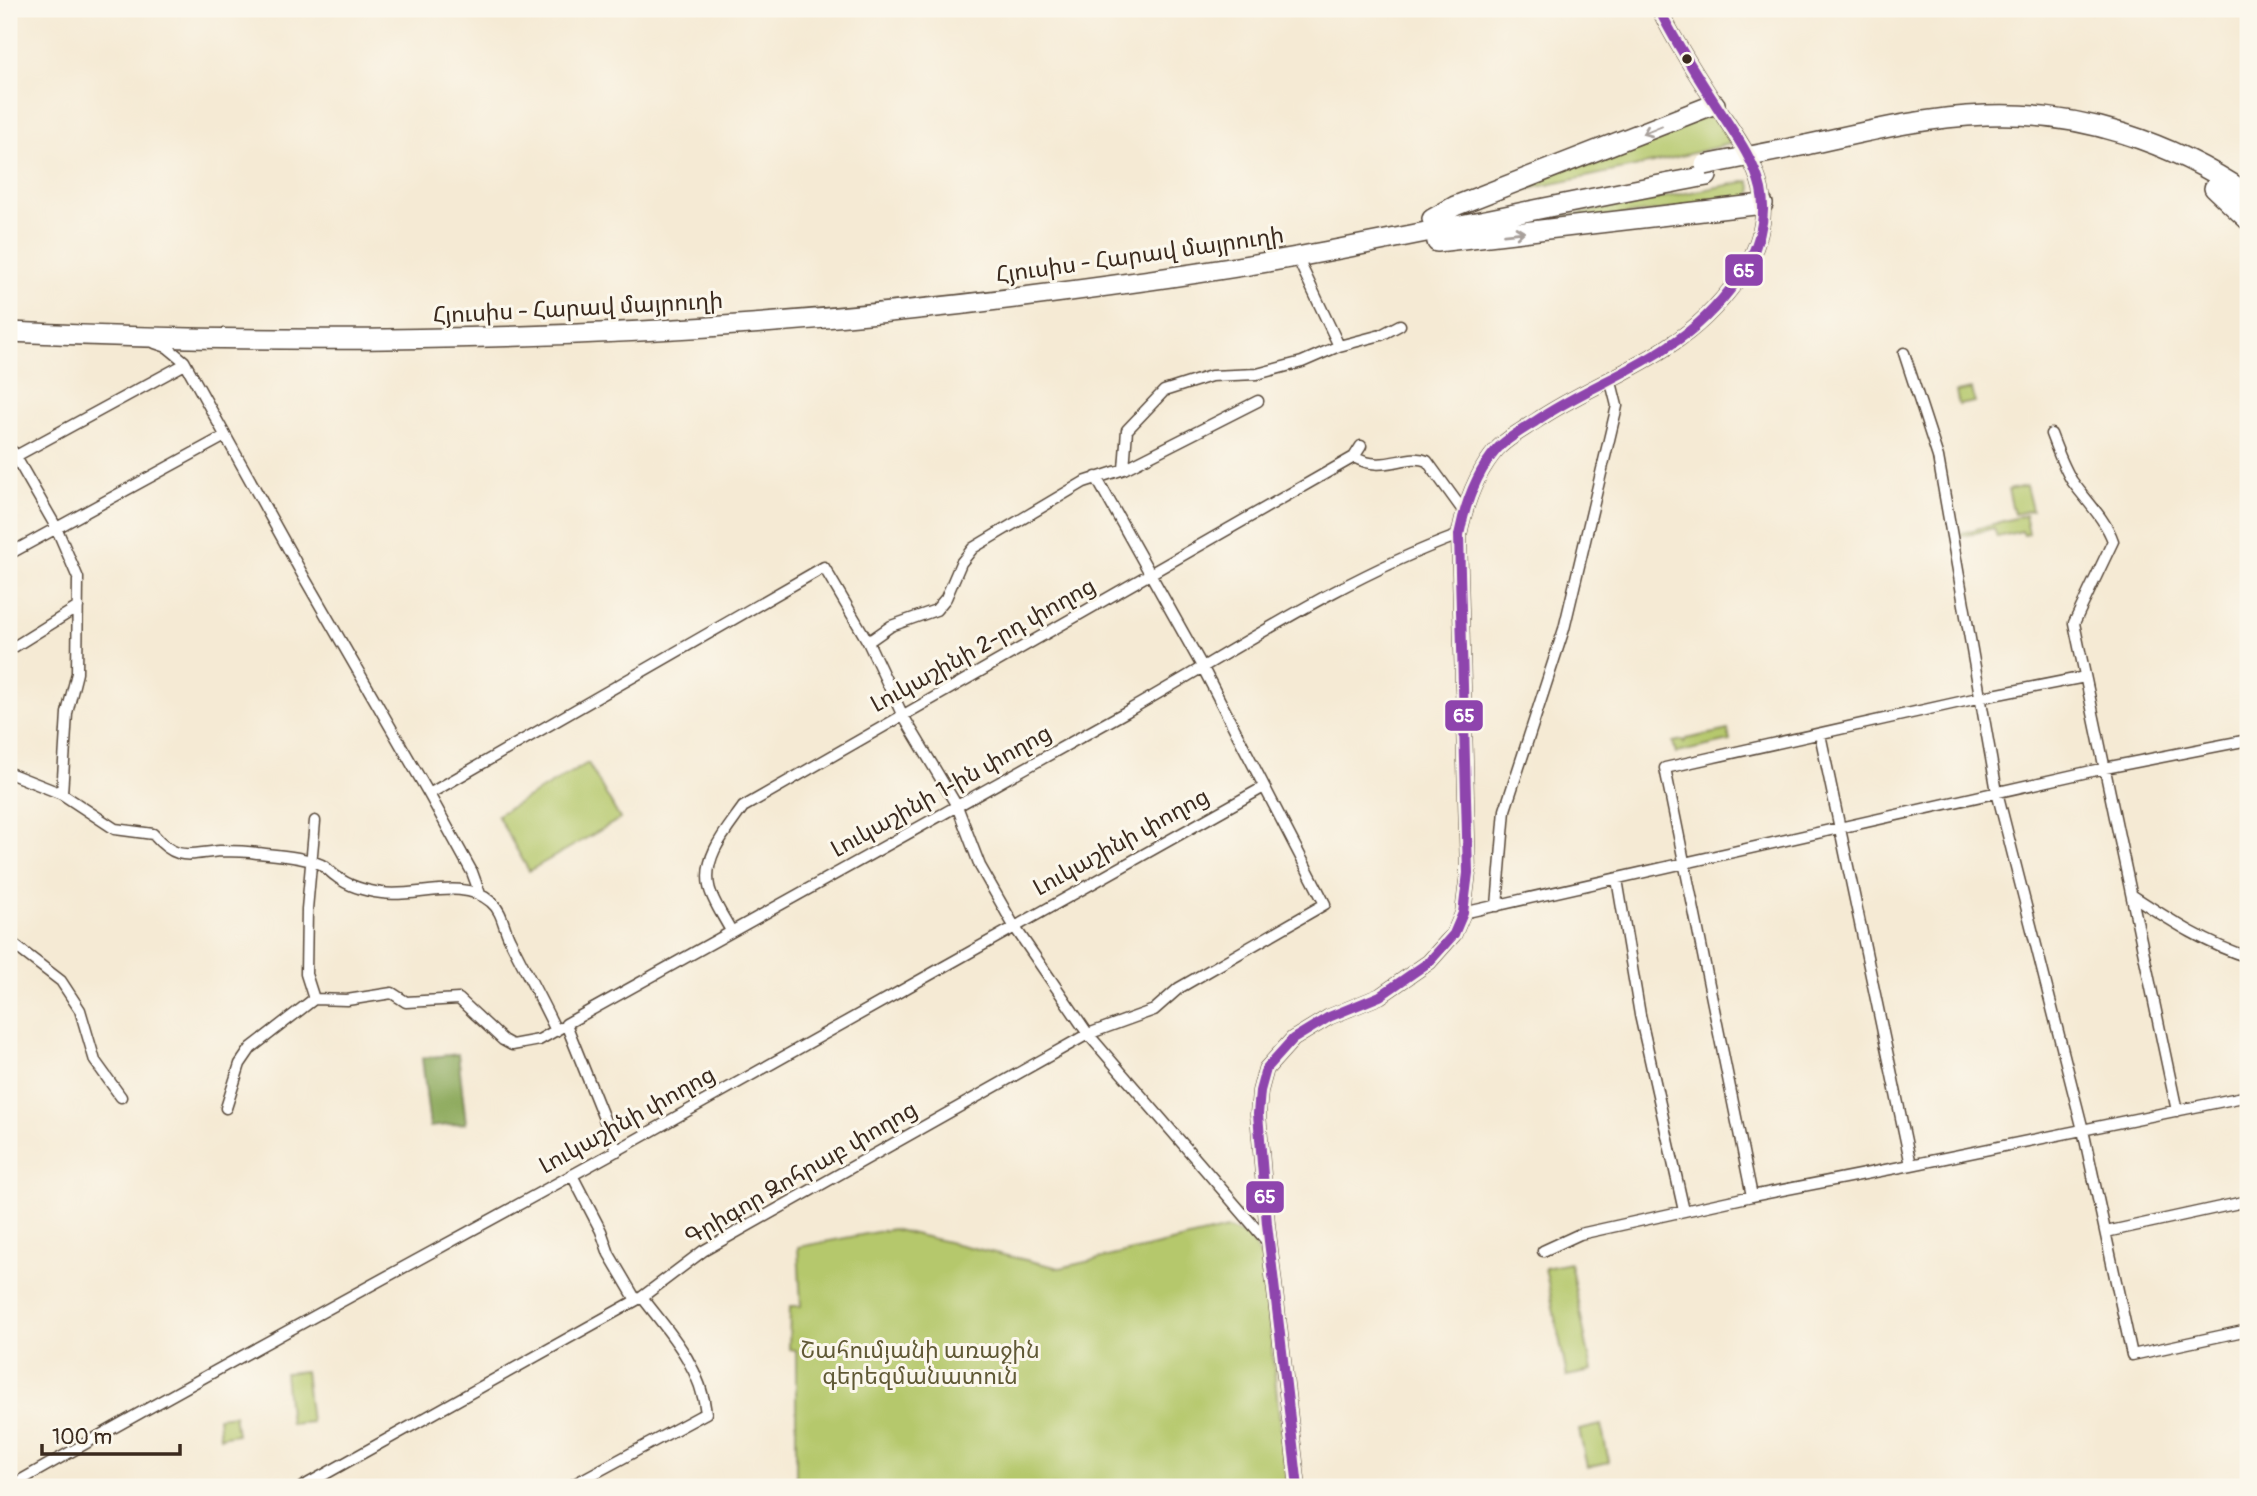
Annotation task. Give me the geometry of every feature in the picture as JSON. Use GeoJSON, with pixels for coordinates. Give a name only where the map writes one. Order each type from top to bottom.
{"type":"FeatureCollection","features":[{"type":"Feature","properties":{"kind":"highway"},"geometry":{"type":"LineString","coordinates":[[1432,219],[1455,205],[1654,130],[1715,104]]}},
{"type":"Feature","properties":{"kind":"highway","name":"Հյուսիս - Հարավ մայրուղի"},"geometry":{"type":"LineString","coordinates":[[1816,149],[1920,122],[1969,116],[2052,118],[2101,127],[2162,147],[2192,160],[2248,194]]}},
{"type":"Feature","properties":{"kind":"highway","name":"Հյուսիս - Հարավ մայրուղի"},"geometry":{"type":"LineString","coordinates":[[9,332],[231,340],[494,338],[617,333],[811,319],[1053,293],[1297,257],[1816,149],[1985,126],[2035,127],[2085,134],[2133,147],[2163,159],[2248,209]]}},
{"type":"Feature","properties":{"kind":"highway","name":"Հյուսիս - Հարավ մայրուղի"},"geometry":{"type":"LineString","coordinates":[[9,321],[204,327],[517,326],[749,313],[912,299],[1076,279],[1223,257],[1706,171]]}},
{"type":"Feature","properties":{"kind":"highway"},"geometry":{"type":"LineString","coordinates":[[2214,188],[2248,220]]}},
{"type":"Feature","properties":{"kind":"highway"},"geometry":{"type":"LineString","coordinates":[[1398,237],[1425,243],[1763,204]]}},
{"type":"Feature","properties":{"kind":"street"},"geometry":{"type":"LineString","coordinates":[[1298,1487],[1270,1245],[1258,1114],[1260,1091],[1266,1069],[1293,1039],[1329,1017],[1380,996],[1429,962],[1454,934],[1463,913],[1468,873],[1459,535],[1464,512],[1475,483],[1498,448],[1554,408],[1668,347],[1686,334],[1723,300],[1748,266],[1758,247],[1763,204],[1759,181],[1742,145],[1671,33],[1659,9]]}},
{"type":"Feature","properties":{"kind":"street"},"geometry":{"type":"LineString","coordinates":[[1297,257],[1339,346]]}},
{"type":"Feature","properties":{"kind":"street"},"geometry":{"type":"LineString","coordinates":[[1124,469],[1127,430],[1164,391],[1211,376],[1257,374],[1302,362],[1339,346],[1381,335],[1400,325]]}},
{"type":"Feature","properties":{"kind":"street"},"geometry":{"type":"LineString","coordinates":[[128,336],[167,347],[185,362],[429,794],[472,872],[480,894],[499,911],[508,938],[561,1027],[617,1151]]}},
{"type":"Feature","properties":{"kind":"street"},"geometry":{"type":"LineString","coordinates":[[62,794],[67,713],[77,673],[78,578],[56,527],[12,452],[185,362],[188,351],[193,347],[231,340]]}},
{"type":"Feature","properties":{"kind":"street"},"geometry":{"type":"LineString","coordinates":[[1904,353],[1938,457],[1978,698],[1997,792],[2084,1130],[2132,1355],[2248,1330]]}},
{"type":"Feature","properties":{"kind":"street"},"geometry":{"type":"LineString","coordinates":[[1497,906],[1505,810],[1564,629],[1617,406],[1610,378]]}},
{"type":"Feature","properties":{"kind":"street"},"geometry":{"type":"LineString","coordinates":[[868,642],[891,626],[936,610],[947,598],[961,563],[973,548],[1096,477],[1124,469],[1258,401]]}},
{"type":"Feature","properties":{"kind":"street"},"geometry":{"type":"LineString","coordinates":[[2051,434],[2070,477],[2109,529],[2113,541],[2074,623],[2177,1111]]}},
{"type":"Feature","properties":{"kind":"street"},"geometry":{"type":"LineString","coordinates":[[9,554],[225,436]]}},
{"type":"Feature","properties":{"kind":"street","name":"Լուկաշինի 2-րդ փողոց"},"geometry":{"type":"LineString","coordinates":[[731,931],[709,887],[710,867],[713,850],[743,807],[1354,457],[1361,446]]}},
{"type":"Feature","properties":{"kind":"street"},"geometry":{"type":"LineString","coordinates":[[1354,457],[1367,465],[1420,458],[1427,461],[1464,512]]}},
{"type":"Feature","properties":{"kind":"street"},"geometry":{"type":"LineString","coordinates":[[1096,477],[1149,576],[1203,668],[1264,787]]}},
{"type":"Feature","properties":{"kind":"street","name":"Լուկաշինի 1-ին փողոց"},"geometry":{"type":"LineString","coordinates":[[314,999],[347,1000],[392,993],[406,1002],[459,999],[503,1040],[512,1045],[539,1040],[1203,668],[1325,595],[1411,553],[1459,535]]}},
{"type":"Feature","properties":{"kind":"street"},"geometry":{"type":"LineString","coordinates":[[429,794],[824,568],[868,642],[902,714],[957,806],[980,866],[1014,926],[1088,1034],[1270,1245]]}},
{"type":"Feature","properties":{"kind":"street"},"geometry":{"type":"LineString","coordinates":[[9,650],[78,607]]}},
{"type":"Feature","properties":{"kind":"street"},"geometry":{"type":"LineString","coordinates":[[1752,1196],[1665,768],[1978,698],[2085,677]]}},
{"type":"Feature","properties":{"kind":"street"},"geometry":{"type":"LineString","coordinates":[[1820,734],[1911,1166]]}},
{"type":"Feature","properties":{"kind":"street"},"geometry":{"type":"LineString","coordinates":[[1463,913],[2105,768],[2248,740]]}},
{"type":"Feature","properties":{"kind":"street"},"geometry":{"type":"LineString","coordinates":[[9,773],[62,794],[115,829],[153,834],[163,846],[181,854],[196,856],[244,851],[310,860],[352,886],[369,890],[396,894],[443,890],[480,894]]}},
{"type":"Feature","properties":{"kind":"street","name":"Գրիգոր Զոհրաբ փողոց"},"geometry":{"type":"LineString","coordinates":[[302,1487],[639,1299],[703,1251],[1088,1034],[1154,1010],[1180,988],[1325,904],[1264,787]]}},
{"type":"Feature","properties":{"kind":"street","name":"Լուկաշինի փողոց"},"geometry":{"type":"LineString","coordinates":[[9,1487],[169,1395],[617,1151],[1264,787]]}},
{"type":"Feature","properties":{"kind":"street"},"geometry":{"type":"LineString","coordinates":[[226,1108],[240,1064],[251,1048],[314,999],[306,974],[310,860],[315,821]]}},
{"type":"Feature","properties":{"kind":"street"},"geometry":{"type":"LineString","coordinates":[[1617,879],[1640,1015],[1684,1211]]}},
{"type":"Feature","properties":{"kind":"street"},"geometry":{"type":"LineString","coordinates":[[2133,895],[2191,933],[2248,957]]}},
{"type":"Feature","properties":{"kind":"street"},"geometry":{"type":"LineString","coordinates":[[9,941],[61,981],[80,1010],[95,1061],[121,1097]]}},
{"type":"Feature","properties":{"kind":"street"},"geometry":{"type":"LineString","coordinates":[[1543,1251],[1580,1234],[1752,1196],[2248,1096]]}},
{"type":"Feature","properties":{"kind":"street"},"geometry":{"type":"LineString","coordinates":[[569,1487],[706,1413],[704,1393],[684,1351],[639,1299],[609,1254],[601,1231],[572,1175]]}},
{"type":"Feature","properties":{"kind":"street"},"geometry":{"type":"LineString","coordinates":[[2106,1232],[2248,1200]]}},
{"type":"Feature","properties":{"kind":"green space"},"geometry":{"type":"Polygon","coordinates":[[[1712,116],[1733,143],[1653,163],[1494,196],[1693,120],[1712,116]]]}},
{"type":"Feature","properties":{"kind":"green space"},"geometry":{"type":"Polygon","coordinates":[[[1749,181],[1752,189],[1748,200],[1488,231],[1749,181]]]}},
{"type":"Feature","properties":{"kind":"green space"},"geometry":{"type":"Polygon","coordinates":[[[1972,389],[1975,402],[1959,405],[1956,392],[1972,389]]]}},
{"type":"Feature","properties":{"kind":"green space"},"geometry":{"type":"Polygon","coordinates":[[[2026,486],[2032,510],[2014,514],[2008,490],[2026,486]]]}},
{"type":"Feature","properties":{"kind":"green space"},"geometry":{"type":"Polygon","coordinates":[[[2025,515],[2029,534],[2024,535],[2022,531],[1997,537],[1994,528],[1960,537],[1959,534],[2025,515]]]}},
{"type":"Feature","properties":{"kind":"green space"},"geometry":{"type":"Polygon","coordinates":[[[1728,730],[1730,741],[1676,753],[1673,742],[1683,740],[1684,743],[1686,739],[1728,730]]]}},
{"type":"Feature","properties":{"kind":"green space"},"geometry":{"type":"Polygon","coordinates":[[[588,763],[620,819],[529,871],[497,815],[588,763]]]}},
{"type":"Feature","properties":{"kind":"green space"},"geometry":{"type":"Polygon","coordinates":[[[458,1054],[466,1123],[430,1127],[422,1058],[458,1054]]]}},
{"type":"Feature","properties":{"kind":"green space","name":"Շահումյանի առաջին գերեզմանատուն"},"geometry":{"type":"Polygon","coordinates":[[[892,1229],[1060,1268],[1227,1229],[1247,1235],[1262,1258],[1287,1487],[796,1487],[796,1350],[789,1349],[790,1306],[801,1306],[798,1247],[892,1229]]]}},
{"type":"Feature","properties":{"kind":"green space"},"geometry":{"type":"Polygon","coordinates":[[[1570,1263],[1592,1371],[1567,1376],[1545,1268],[1570,1263]]]}},
{"type":"Feature","properties":{"kind":"green space"},"geometry":{"type":"Polygon","coordinates":[[[305,1371],[311,1422],[290,1424],[285,1373],[305,1371]]]}},
{"type":"Feature","properties":{"kind":"green space"},"geometry":{"type":"Polygon","coordinates":[[[234,1415],[237,1434],[220,1437],[218,1417],[234,1415]]]}},
{"type":"Feature","properties":{"kind":"green space"},"geometry":{"type":"Polygon","coordinates":[[[1601,1425],[1609,1462],[1587,1467],[1579,1430],[1601,1425]]]}},
{"type":"Feature","properties":{"kind":"transit line","name":"65"},"geometry":{"type":"LineString","coordinates":[[1298,1487],[1267,1224],[1258,1114],[1260,1091],[1266,1069],[1293,1039],[1329,1017],[1380,996],[1429,962],[1454,934],[1463,913],[1468,873],[1459,535],[1468,501],[1483,468],[1506,441],[1569,401],[1654,355],[1699,323],[1738,279],[1751,258],[1762,225],[1763,201],[1753,167],[1659,9]]}}]}
